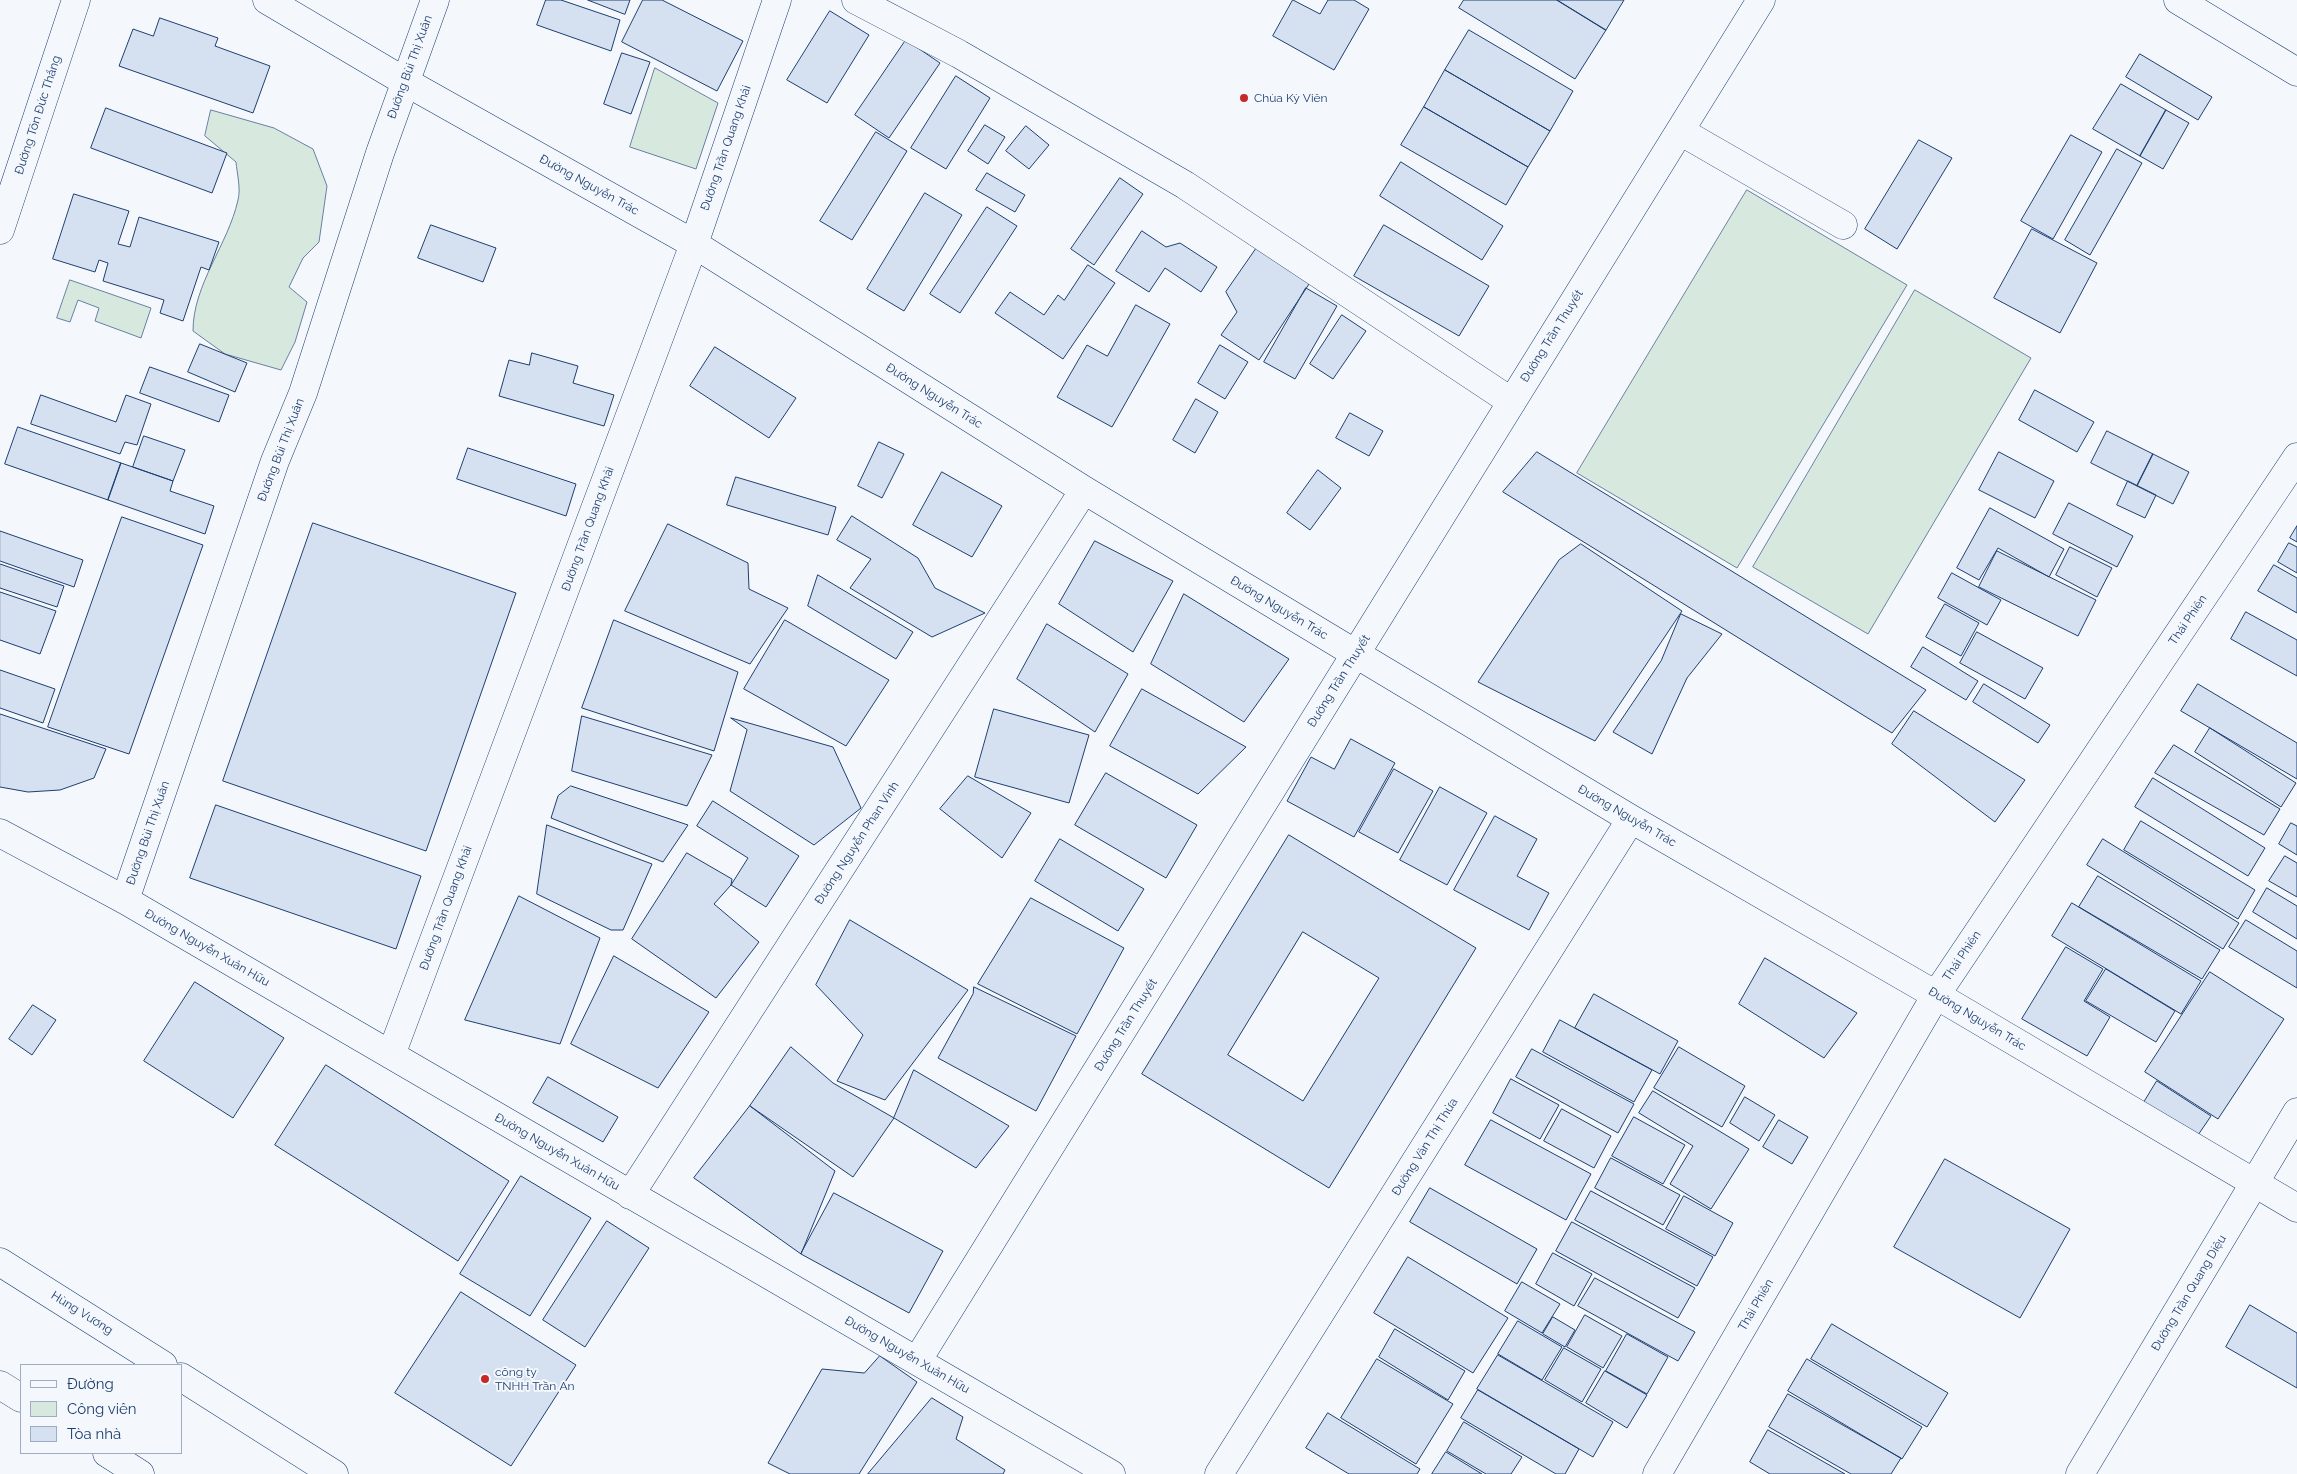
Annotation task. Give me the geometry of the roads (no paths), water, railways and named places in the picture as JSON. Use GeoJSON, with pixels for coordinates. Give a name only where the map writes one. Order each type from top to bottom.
{"type":"FeatureCollection","features":[{"type":"Feature","properties":{"kind":"street","name":"Đường Tôn Đức Thắng"},"geometry":{"type":"LineString","coordinates":[[0,230],[76,0]]}},
{"type":"Feature","properties":{"kind":"street","name":"Đường Nguyễn Trác"},"geometry":{"type":"LineString","coordinates":[[267,0],[404,81],[694,244],[1084,490],[1356,654],[1631,819],[1936,995],[2297,1208]]}},
{"type":"Feature","properties":{"kind":"street","name":"Đường Bùi Thị Xuân"},"geometry":{"type":"LineString","coordinates":[[125,900],[275,461],[303,394],[404,81],[435,0]]}},
{"type":"Feature","properties":{"kind":"street","name":"Đường Trần Quang Khải"},"geometry":{"type":"LineString","coordinates":[[391,1055],[694,244],[777,0]]}},
{"type":"Feature","properties":{"kind":"street"},"geometry":{"type":"LineString","coordinates":[[856,0],[960,54],[1185,185],[1512,402]]}},
{"type":"Feature","properties":{"kind":"street","name":"Đường Trần Thuyết"},"geometry":{"type":"LineString","coordinates":[[917,1361],[1761,0]]}},
{"type":"Feature","properties":{"kind":"street"},"geometry":{"type":"LineString","coordinates":[[2178,0],[2297,72]]}},
{"type":"Feature","properties":{"kind":"street"},"geometry":{"type":"LineString","coordinates":[[1680,131],[1843,225]]}},
{"type":"Feature","properties":{"kind":"street","name":"Thái Phiên"},"geometry":{"type":"LineString","coordinates":[[1657,1474],[1936,995],[2297,457]]}},
{"type":"Feature","properties":{"kind":"street","name":"Đường Nguyễn Phan Vinh"},"geometry":{"type":"LineString","coordinates":[[630,1195],[1084,490]]}},
{"type":"Feature","properties":{"kind":"street","name":"Đường Văn Thị Thừa"},"geometry":{"type":"LineString","coordinates":[[1219,1474],[1631,819]]}},
{"type":"Feature","properties":{"kind":"street","name":"Đường Nguyễn Xuân Hữu"},"geometry":{"type":"LineString","coordinates":[[0,833],[125,900],[1111,1474]]}},
{"type":"Feature","properties":{"kind":"street","name":"Đường Trần Quang Diệu"},"geometry":{"type":"LineString","coordinates":[[2080,1474],[2297,1112]]}},
{"type":"Feature","properties":{"kind":"street","name":"Hùng Vương"},"geometry":{"type":"LineString","coordinates":[[0,1262],[161,1364]]}},
{"type":"Feature","properties":{"kind":"street"},"geometry":{"type":"LineString","coordinates":[[182,1378],[334,1474]]}},
{"type":"Feature","properties":{"kind":"street"},"geometry":{"type":"LineString","coordinates":[[0,1385],[20,1397]]}},
{"type":"Feature","properties":{"kind":"street"},"geometry":{"type":"LineString","coordinates":[[108,1454],[140,1474]]}},
{"type":"Feature","properties":{"kind":"place","name":"Chùa Kỳ Viên"},"geometry":{"type":"Point","coordinates":[1244,98]}},
{"type":"Feature","properties":{"kind":"place","name":"công ty TNHH Trần An"},"geometry":{"type":"Point","coordinates":[485,1379]}}]}
